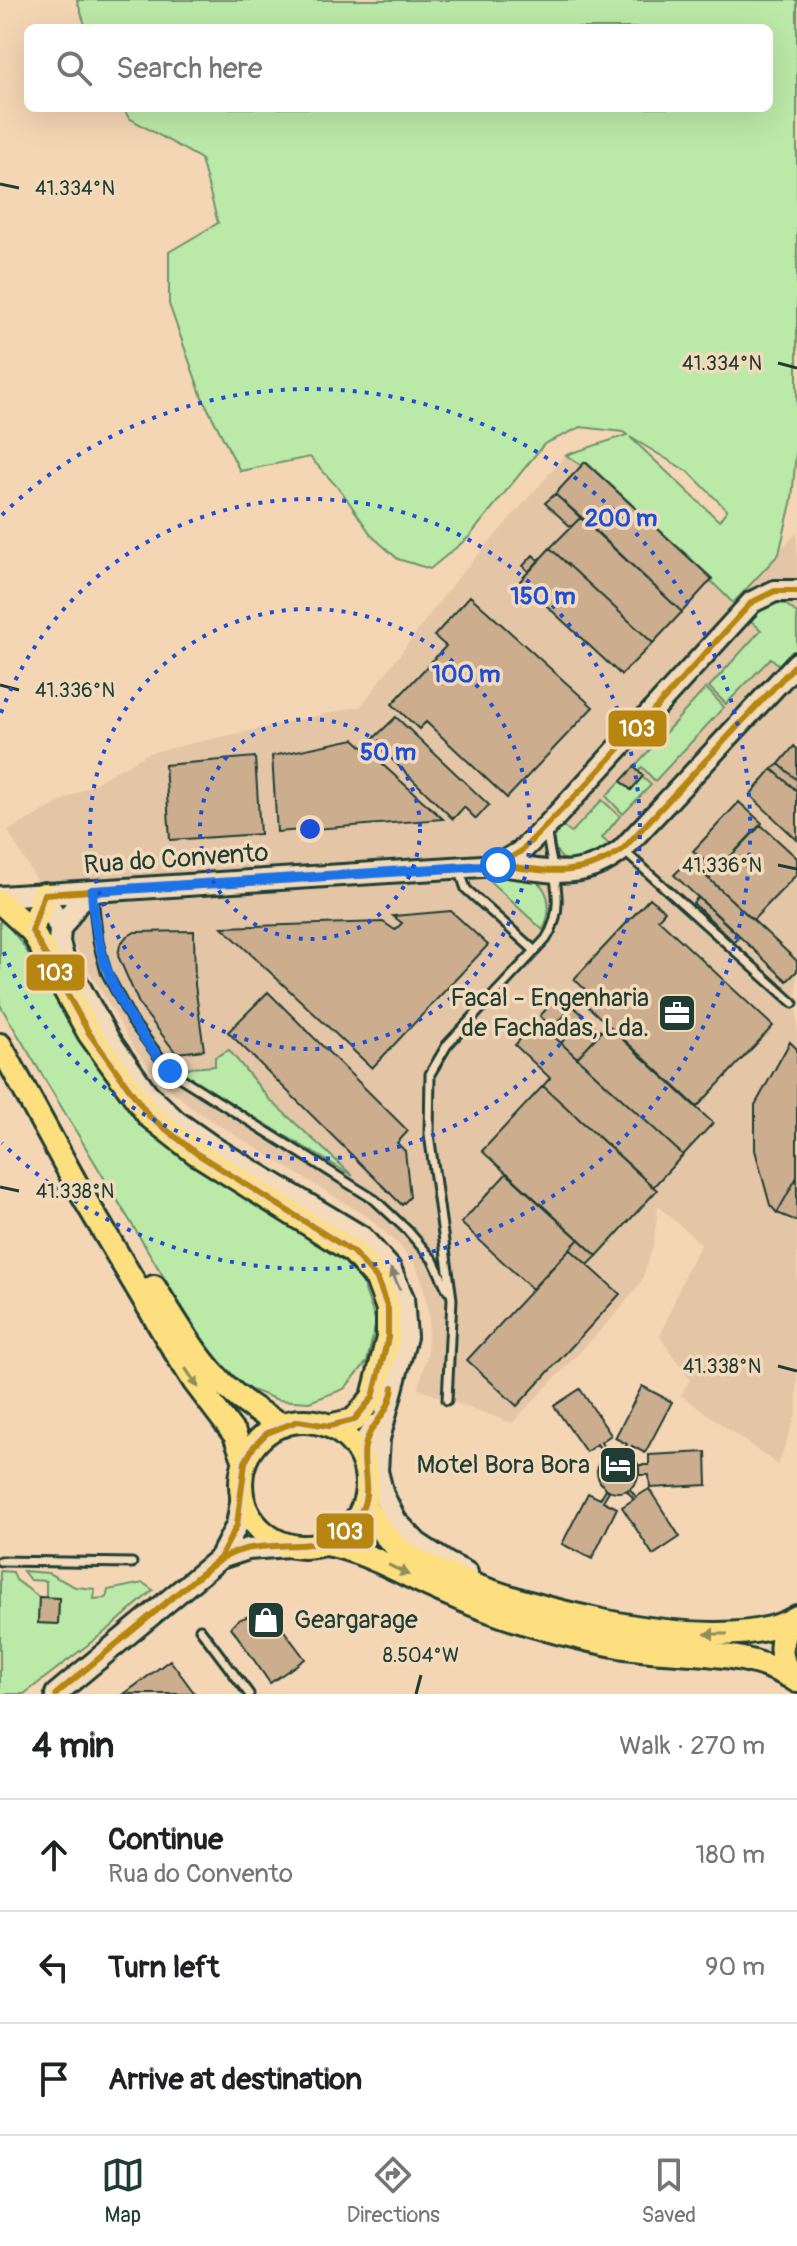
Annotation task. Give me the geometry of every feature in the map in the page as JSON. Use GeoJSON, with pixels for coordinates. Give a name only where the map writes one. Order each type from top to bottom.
{"type":"FeatureCollection","features":[{"type":"Feature","properties":{"kind":"main road"},"geometry":{"type":"LineString","coordinates":[[32,931],[44,894]]}},
{"type":"Feature","properties":{"kind":"main road"},"geometry":{"type":"LineString","coordinates":[[0,900],[32,931],[89,1033],[149,1116],[196,1153],[353,1252],[377,1279],[388,1309],[388,1338],[373,1397],[354,1420],[329,1426]]}},
{"type":"Feature","properties":{"kind":"main road"},"geometry":{"type":"LineString","coordinates":[[0,1045],[80,1191],[170,1343],[235,1435],[245,1462]]}},
{"type":"Feature","properties":{"kind":"main road"},"geometry":{"type":"LineString","coordinates":[[39,1112],[208,1368],[239,1401],[283,1425]]}},
{"type":"Feature","properties":{"kind":"main road"},"geometry":{"type":"LineString","coordinates":[[314,1422],[329,1426],[354,1445],[362,1459],[367,1490],[364,1505],[349,1528],[326,1544],[307,1548],[289,1546],[272,1539],[257,1527],[247,1513],[241,1479],[245,1462],[254,1446],[267,1433],[283,1425],[314,1422]]}},
{"type":"Feature","properties":{"kind":"main road"},"geometry":{"type":"LineString","coordinates":[[364,1505],[385,1537],[407,1554],[434,1568],[552,1609],[625,1626],[672,1633],[719,1635],[753,1633],[794,1618]]}},
{"type":"Feature","properties":{"kind":"main road"},"geometry":{"type":"LineString","coordinates":[[326,1544],[373,1557],[476,1606],[549,1629],[621,1646],[749,1659],[794,1679]]}},
{"type":"Feature","properties":{"kind":"main road"},"geometry":{"type":"LineString","coordinates":[[794,1618],[783,1633],[779,1648],[782,1663],[794,1679]]}},
{"type":"Feature","properties":{"kind":"street"},"geometry":{"type":"LineString","coordinates":[[498,865],[520,852],[547,826],[752,602],[775,591],[797,591]]}},
{"type":"Feature","properties":{"kind":"street","name":"Rua do Convento"},"geometry":{"type":"LineString","coordinates":[[0,900],[44,894],[459,867],[498,865],[555,872],[596,868],[622,850],[797,663]]}},
{"type":"Feature","properties":{"kind":"street"},"geometry":{"type":"LineString","coordinates":[[60,929],[78,903],[92,891]]}},
{"type":"Feature","properties":{"kind":"street"},"geometry":{"type":"LineString","coordinates":[[44,894],[60,929],[63,957],[108,1038],[147,1093],[176,1121],[216,1149],[362,1237],[390,1268],[403,1298],[406,1337],[379,1439],[377,1471],[383,1495],[396,1521],[417,1543],[501,1592]]}},
{"type":"Feature","properties":{"kind":"street"},"geometry":{"type":"LineString","coordinates":[[362,1459],[367,1438],[388,1409]]}},
{"type":"Feature","properties":{"kind":"street"},"geometry":{"type":"LineString","coordinates":[[220,1558],[237,1525],[242,1496]]}},
{"type":"Feature","properties":{"kind":"street"},"geometry":{"type":"LineString","coordinates":[[56,1694],[220,1558],[248,1549],[289,1546]]}},
{"type":"Feature","properties":{"kind":"lane"},"geometry":{"type":"LineString","coordinates":[[447,1400],[452,1299],[429,1134],[430,1074],[447,1045],[554,927],[558,910],[547,826]]}},
{"type":"Feature","properties":{"kind":"lane"},"geometry":{"type":"LineString","coordinates":[[622,850],[793,1003]]}},
{"type":"Feature","properties":{"kind":"lane"},"geometry":{"type":"LineString","coordinates":[[459,867],[466,889],[535,951]]}},
{"type":"Feature","properties":{"kind":"lane"},"geometry":{"type":"LineString","coordinates":[[92,891],[98,942],[106,972],[132,1021],[170,1071],[375,1200],[433,1260],[452,1299]]}},
{"type":"Feature","properties":{"kind":"lane"},"geometry":{"type":"LineString","coordinates":[[0,1561],[132,1563]]}},
{"type":"Feature","properties":{"kind":"lane"},"geometry":{"type":"LineString","coordinates":[[200,1629],[249,1694]]}},
{"type":"Feature","properties":{"kind":"shaded area"},"geometry":{"type":"Polygon","coordinates":[[[628,435],[764,565],[797,533],[797,1411],[778,1465],[681,1395],[690,1380],[660,1337],[687,1269],[701,1244],[658,1206],[654,1242],[642,1280],[619,1311],[512,1423],[418,1389],[427,1355],[429,1316],[416,1266],[400,1246],[369,1218],[193,1109],[160,1080],[136,1051],[8,831],[149,753],[361,706],[455,581],[566,455],[628,435]]]}},
{"type":"Feature","properties":{"kind":"green space"},"geometry":{"type":"Polygon","coordinates":[[[77,0],[797,0],[797,440],[792,499],[779,554],[733,603],[711,581],[712,578],[586,462],[582,466],[566,455],[627,435],[623,432],[581,427],[544,444],[469,537],[430,569],[398,559],[372,536],[342,492],[310,457],[240,471],[202,397],[169,304],[169,252],[218,223],[201,159],[129,118],[125,112],[773,112],[773,24],[85,24],[77,0]],[[630,437],[719,521],[727,510],[690,473],[630,437]]]}},
{"type":"Feature","properties":{"kind":"green space"},"geometry":{"type":"Polygon","coordinates":[[[767,604],[785,604],[797,613],[797,650],[782,668],[771,658],[726,704],[709,687],[761,630],[749,619],[767,604]]]}},
{"type":"Feature","properties":{"kind":"green space"},"geometry":{"type":"Polygon","coordinates":[[[706,688],[724,707],[655,781],[642,767],[638,771],[634,767],[706,688]]]}},
{"type":"Feature","properties":{"kind":"green space"},"geometry":{"type":"Polygon","coordinates":[[[642,777],[651,785],[623,814],[606,796],[621,781],[631,790],[642,777]]]}},
{"type":"Feature","properties":{"kind":"green space"},"geometry":{"type":"Polygon","coordinates":[[[602,800],[620,816],[602,838],[613,848],[580,862],[563,858],[554,842],[559,823],[571,833],[602,800]]]}},
{"type":"Feature","properties":{"kind":"green space"},"geometry":{"type":"Polygon","coordinates":[[[482,874],[522,875],[541,886],[548,899],[548,915],[543,930],[482,874]]]}},
{"type":"Feature","properties":{"kind":"green space"},"geometry":{"type":"Polygon","coordinates":[[[0,916],[21,942],[115,1090],[152,1135],[317,1238],[360,1276],[376,1322],[367,1362],[344,1389],[309,1402],[278,1400],[241,1386],[204,1344],[0,1005],[0,916]]]}},
{"type":"Feature","properties":{"kind":"green space"},"geometry":{"type":"Polygon","coordinates":[[[229,1050],[269,1099],[353,1176],[177,1069],[215,1066],[215,1057],[229,1050]]]}},
{"type":"Feature","properties":{"kind":"green space"},"geometry":{"type":"Polygon","coordinates":[[[0,1571],[13,1572],[16,1580],[39,1597],[38,1623],[58,1624],[59,1599],[46,1598],[46,1581],[30,1580],[23,1571],[48,1573],[75,1587],[95,1589],[94,1599],[106,1598],[108,1590],[143,1583],[153,1590],[111,1627],[24,1694],[0,1694],[0,1571]]]}},
{"type":"Feature","properties":{"kind":"building"},"geometry":{"type":"Polygon","coordinates":[[[585,462],[712,579],[682,612],[555,494],[585,462]]]}},
{"type":"Feature","properties":{"kind":"building"},"geometry":{"type":"Polygon","coordinates":[[[555,494],[581,517],[571,527],[545,503],[555,494]]]}},
{"type":"Feature","properties":{"kind":"building"},"geometry":{"type":"Polygon","coordinates":[[[581,517],[682,612],[653,643],[550,548],[581,517]]]}},
{"type":"Feature","properties":{"kind":"building"},"geometry":{"type":"Polygon","coordinates":[[[550,548],[653,643],[621,675],[520,581],[550,548]]]}},
{"type":"Feature","properties":{"kind":"building"},"geometry":{"type":"Polygon","coordinates":[[[533,555],[539,561],[529,572],[523,566],[533,555]]]}},
{"type":"Feature","properties":{"kind":"building"},"geometry":{"type":"Polygon","coordinates":[[[470,596],[593,707],[507,798],[426,722],[419,729],[392,704],[446,646],[434,636],[470,596]]]}},
{"type":"Feature","properties":{"kind":"building"},"geometry":{"type":"Polygon","coordinates":[[[396,717],[489,805],[476,819],[464,807],[453,819],[372,740],[396,717]]]}},
{"type":"Feature","properties":{"kind":"building"},"geometry":{"type":"Polygon","coordinates":[[[354,739],[443,819],[277,832],[272,756],[354,739]]]}},
{"type":"Feature","properties":{"kind":"building"},"geometry":{"type":"Polygon","coordinates":[[[794,746],[797,749],[797,780],[779,764],[794,746]]]}},
{"type":"Feature","properties":{"kind":"building"},"geometry":{"type":"Polygon","coordinates":[[[255,757],[260,834],[170,840],[165,765],[255,757]]]}},
{"type":"Feature","properties":{"kind":"building"},"geometry":{"type":"Polygon","coordinates":[[[779,764],[797,780],[797,791],[772,769],[779,764]]]}},
{"type":"Feature","properties":{"kind":"building"},"geometry":{"type":"Polygon","coordinates":[[[634,767],[643,776],[631,790],[621,781],[634,767]]]}},
{"type":"Feature","properties":{"kind":"building"},"geometry":{"type":"Polygon","coordinates":[[[772,769],[797,791],[797,840],[750,795],[772,769]]]}},
{"type":"Feature","properties":{"kind":"building"},"geometry":{"type":"Polygon","coordinates":[[[739,802],[762,823],[709,879],[697,868],[704,860],[693,851],[739,802]]]}},
{"type":"Feature","properties":{"kind":"building"},"geometry":{"type":"Polygon","coordinates":[[[761,825],[797,858],[797,874],[753,920],[709,879],[761,825]]]}},
{"type":"Feature","properties":{"kind":"building"},"geometry":{"type":"Polygon","coordinates":[[[689,860],[797,961],[797,971],[787,981],[674,875],[689,860]]]}},
{"type":"Feature","properties":{"kind":"building"},"geometry":{"type":"Polygon","coordinates":[[[698,897],[740,936],[734,942],[693,903],[698,897]]]}},
{"type":"Feature","properties":{"kind":"building","name":"Facal - Engenharia de Fachadas, Lda."},"geometry":{"type":"Polygon","coordinates":[[[650,898],[665,911],[658,919],[773,1026],[697,1107],[581,1000],[588,992],[574,979],[650,898]]]}},
{"type":"Feature","properties":{"kind":"building"},"geometry":{"type":"Polygon","coordinates":[[[451,911],[488,945],[372,1068],[222,927],[383,922],[395,930],[402,923],[393,916],[451,911]]]}},
{"type":"Feature","properties":{"kind":"building"},"geometry":{"type":"Polygon","coordinates":[[[194,931],[195,985],[204,1050],[176,1053],[140,1006],[118,956],[120,945],[135,932],[194,931]]]}},
{"type":"Feature","properties":{"kind":"building"},"geometry":{"type":"Polygon","coordinates":[[[268,992],[408,1131],[397,1143],[405,1151],[410,1197],[402,1205],[228,1032],[268,992]]]}},
{"type":"Feature","properties":{"kind":"building"},"geometry":{"type":"Polygon","coordinates":[[[560,994],[573,1006],[553,1028],[540,1016],[560,994]]]}},
{"type":"Feature","properties":{"kind":"building"},"geometry":{"type":"Polygon","coordinates":[[[573,1006],[585,1017],[565,1039],[553,1028],[573,1006]]]}},
{"type":"Feature","properties":{"kind":"building"},"geometry":{"type":"Polygon","coordinates":[[[585,1017],[601,1032],[577,1058],[561,1043],[585,1017]]]}},
{"type":"Feature","properties":{"kind":"building"},"geometry":{"type":"Polygon","coordinates":[[[537,1021],[683,1155],[653,1187],[543,1086],[550,1078],[515,1045],[537,1021]]]}},
{"type":"Feature","properties":{"kind":"building"},"geometry":{"type":"Polygon","coordinates":[[[607,1025],[713,1123],[683,1155],[577,1058],[607,1025]]]}},
{"type":"Feature","properties":{"kind":"building"},"geometry":{"type":"Polygon","coordinates":[[[790,1042],[797,1049],[797,1177],[777,1213],[770,1205],[755,1150],[755,1105],[790,1042]]]}},
{"type":"Feature","properties":{"kind":"building"},"geometry":{"type":"Polygon","coordinates":[[[543,1086],[657,1190],[597,1256],[482,1151],[543,1086]]]}},
{"type":"Feature","properties":{"kind":"building"},"geometry":{"type":"Polygon","coordinates":[[[507,1173],[579,1239],[532,1289],[461,1223],[507,1173]]]}},
{"type":"Feature","properties":{"kind":"building"},"geometry":{"type":"Polygon","coordinates":[[[797,1177],[797,1221],[777,1213],[797,1177]]]}},
{"type":"Feature","properties":{"kind":"building"},"geometry":{"type":"Polygon","coordinates":[[[579,1239],[597,1256],[588,1265],[570,1249],[579,1239]]]}},
{"type":"Feature","properties":{"kind":"building"},"geometry":{"type":"Polygon","coordinates":[[[570,1249],[620,1294],[517,1406],[467,1360],[570,1249]]]}},
{"type":"Feature","properties":{"kind":"building"},"geometry":{"type":"Polygon","coordinates":[[[642,1386],[672,1402],[645,1453],[632,1446],[629,1453],[624,1450],[627,1444],[615,1438],[642,1386]]]}},
{"type":"Feature","properties":{"kind":"building"},"geometry":{"type":"Polygon","coordinates":[[[580,1389],[611,1435],[601,1442],[607,1453],[604,1455],[597,1444],[586,1452],[554,1406],[580,1389]]]}},
{"type":"Feature","properties":{"kind":"building"},"geometry":{"type":"Polygon","coordinates":[[[618,1450],[633,1456],[639,1471],[633,1486],[618,1492],[603,1486],[597,1471],[603,1456],[618,1450]]]}},
{"type":"Feature","properties":{"kind":"building"},"geometry":{"type":"Polygon","coordinates":[[[706,1452],[707,1485],[650,1488],[649,1475],[639,1475],[639,1465],[649,1465],[649,1455],[706,1452]]]}},
{"type":"Feature","properties":{"kind":"building"},"geometry":{"type":"Polygon","coordinates":[[[606,1489],[609,1491],[603,1501],[617,1508],[592,1559],[562,1544],[588,1493],[600,1499],[606,1489]]]}},
{"type":"Feature","properties":{"kind":"building"},"geometry":{"type":"Polygon","coordinates":[[[630,1489],[636,1497],[649,1489],[680,1537],[653,1555],[622,1507],[634,1499],[627,1491],[630,1489]]]}},
{"type":"Feature","properties":{"kind":"building"},"geometry":{"type":"Polygon","coordinates":[[[39,1597],[59,1598],[58,1624],[38,1623],[39,1597]]]}},
{"type":"Feature","properties":{"kind":"building"},"geometry":{"type":"Polygon","coordinates":[[[268,1609],[305,1659],[270,1683],[231,1627],[238,1620],[268,1609]]]}},
{"type":"Feature","properties":{"kind":"building"},"geometry":{"type":"Polygon","coordinates":[[[170,1660],[195,1694],[124,1694],[170,1660]]]}},
{"type":"Feature","properties":{"kind":"transit line","name":"103"},"geometry":{"type":"LineString","coordinates":[[476,866],[498,865],[520,852],[587,784],[752,602],[775,591],[797,591]]}},
{"type":"Feature","properties":{"kind":"transit line","name":"103"},"geometry":{"type":"LineString","coordinates":[[56,1694],[220,1558],[237,1525],[245,1462],[254,1446],[267,1433],[298,1421],[329,1426],[354,1420],[373,1397],[388,1338],[388,1309],[377,1279],[353,1252],[196,1153],[149,1116],[89,1033],[32,931],[44,894],[498,865],[562,871],[591,865],[622,850],[797,663]]}},
{"type":"Feature","properties":{"kind":"transit line","name":"103"},"geometry":{"type":"LineString","coordinates":[[198,1577],[236,1552],[330,1540],[354,1523],[365,1500],[364,1454],[367,1438],[388,1406],[393,1387]]}},
{"type":"Feature","properties":{"kind":"place","name":"Facal - Engenharia de Fachadas, Lda."},"geometry":{"type":"Point","coordinates":[677,1013]}},
{"type":"Feature","properties":{"kind":"place","name":"Motel Bora Bora"},"geometry":{"type":"Point","coordinates":[618,1465]}},
{"type":"Feature","properties":{"kind":"place","name":"Geargarage"},"geometry":{"type":"Point","coordinates":[266,1620]}},
{"type":"Feature","properties":{"kind":"route"},"geometry":{"type":"LineString","coordinates":[[170,1071],[132,1021],[106,972],[98,942],[92,891],[498,865]]}}]}
